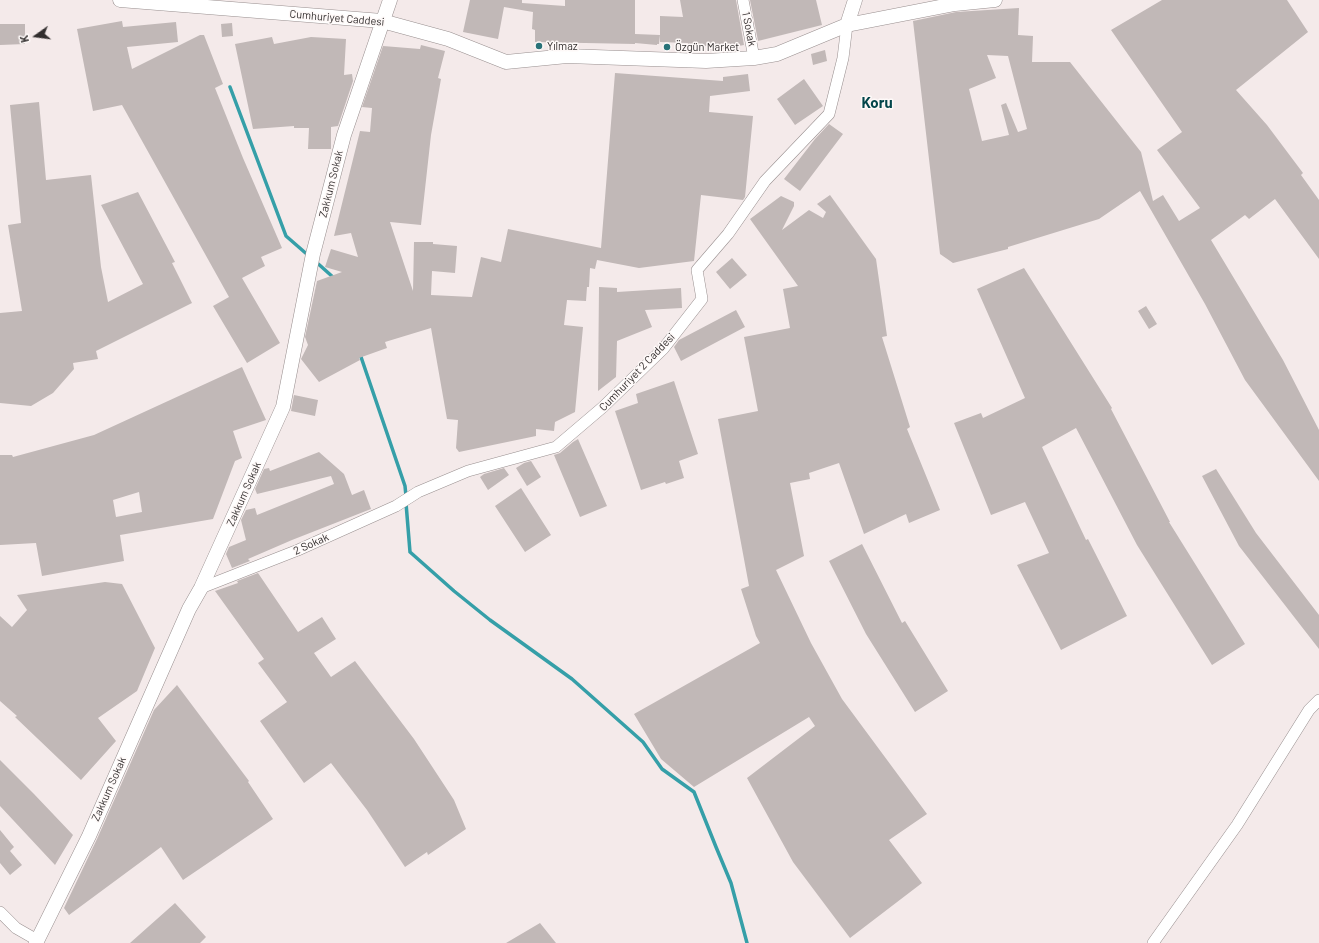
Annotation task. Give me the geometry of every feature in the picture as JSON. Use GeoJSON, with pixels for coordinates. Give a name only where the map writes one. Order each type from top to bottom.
{"type":"FeatureCollection","features":[{"type":"Feature","properties":{"kind":"street","name":"Cumhuriyet Caddesi"},"geometry":{"type":"LineString","coordinates":[[120,0],[382,21],[448,39],[506,62],[567,56],[706,61],[754,58],[777,54],[847,25],[955,4],[995,0]]}},
{"type":"Feature","properties":{"kind":"street","name":"Zakkum Sokak"},"geometry":{"type":"LineString","coordinates":[[36,941],[89,836],[189,609],[201,588],[283,408],[313,254],[344,135],[390,0]]}},
{"type":"Feature","properties":{"kind":"street","name":"1 Sokak"},"geometry":{"type":"LineString","coordinates":[[743,0],[754,58]]}},
{"type":"Feature","properties":{"kind":"street"},"geometry":{"type":"LineString","coordinates":[[847,25],[855,0]]}},
{"type":"Feature","properties":{"kind":"street","name":"Cumhuriyet 2 Caddesi"},"geometry":{"type":"LineString","coordinates":[[418,492],[468,471],[556,447],[603,408],[663,349],[702,299],[697,270],[728,234],[765,181],[829,114],[843,58],[847,25]]}},
{"type":"Feature","properties":{"kind":"street","name":"2 Sokak"},"geometry":{"type":"LineString","coordinates":[[201,588],[298,550],[396,506],[418,492]]}},
{"type":"Feature","properties":{"kind":"street"},"geometry":{"type":"LineString","coordinates":[[1153,943],[1237,825],[1309,710],[1319,700]]}},
{"type":"Feature","properties":{"kind":"street"},"geometry":{"type":"LineString","coordinates":[[0,912],[16,928],[36,941]]}},
{"type":"Feature","properties":{"kind":"building"},"geometry":{"type":"Polygon","coordinates":[[[470,0],[522,0],[522,3],[565,6],[565,0],[635,0],[635,34],[660,35],[659,44],[535,42],[535,30],[532,29],[533,12],[504,7],[498,39],[463,32],[470,0]]]}},
{"type":"Feature","properties":{"kind":"building"},"geometry":{"type":"Polygon","coordinates":[[[680,0],[736,0],[744,45],[711,51],[710,45],[689,49],[688,43],[660,42],[660,16],[683,17],[680,0]]]}},
{"type":"Feature","properties":{"kind":"building"},"geometry":{"type":"Polygon","coordinates":[[[750,0],[816,0],[822,25],[758,41],[750,0]]]}},
{"type":"Feature","properties":{"kind":"building"},"geometry":{"type":"Polygon","coordinates":[[[1162,0],[1287,0],[1308,32],[1236,90],[1267,125],[1303,173],[1301,175],[1319,200],[1319,259],[1275,199],[1249,219],[1245,215],[1211,240],[1283,360],[1319,430],[1319,481],[1245,380],[1205,304],[1140,191],[1099,219],[1008,247],[1008,249],[953,263],[940,254],[913,21],[956,12],[1019,8],[1018,35],[1033,36],[1032,62],[1070,62],[1141,152],[1153,201],[1163,195],[1179,221],[1200,208],[1157,150],[1182,132],[1111,30],[1162,0]],[[987,55],[996,78],[969,89],[982,141],[1009,135],[1001,105],[1006,103],[1018,132],[1027,129],[1008,56],[987,55]]]}},
{"type":"Feature","properties":{"kind":"building"},"geometry":{"type":"Polygon","coordinates":[[[122,21],[123,27],[176,22],[178,42],[127,47],[132,69],[200,35],[204,35],[223,84],[215,88],[243,158],[282,248],[261,257],[265,266],[242,278],[280,343],[247,363],[213,306],[229,297],[122,105],[93,111],[77,29],[122,21]]]}},
{"type":"Feature","properties":{"kind":"building"},"geometry":{"type":"Polygon","coordinates":[[[232,23],[233,36],[222,37],[221,24],[232,23]]]}},
{"type":"Feature","properties":{"kind":"building"},"geometry":{"type":"Polygon","coordinates":[[[0,24],[25,24],[25,44],[0,45],[0,24]]]}},
{"type":"Feature","properties":{"kind":"building"},"geometry":{"type":"Polygon","coordinates":[[[272,37],[274,44],[311,37],[346,39],[344,75],[352,74],[353,81],[338,126],[331,127],[331,149],[308,149],[309,128],[294,128],[294,126],[253,129],[235,44],[272,37]]]}},
{"type":"Feature","properties":{"kind":"building"},"geometry":{"type":"Polygon","coordinates":[[[421,45],[445,51],[438,78],[441,79],[431,135],[421,225],[390,222],[413,291],[414,242],[433,242],[433,244],[457,246],[455,273],[432,271],[431,295],[472,297],[481,257],[501,262],[508,229],[601,248],[615,73],[723,81],[723,77],[748,74],[750,91],[710,96],[709,112],[753,116],[745,197],[743,200],[701,195],[694,261],[639,268],[597,260],[595,269],[590,268],[589,287],[587,287],[586,301],[567,300],[564,325],[583,327],[575,412],[555,422],[554,431],[536,429],[536,436],[459,452],[456,448],[458,420],[447,419],[431,328],[385,342],[387,348],[359,358],[360,360],[319,382],[301,359],[308,345],[305,337],[317,281],[342,272],[325,267],[331,249],[358,257],[351,233],[334,236],[360,131],[370,132],[372,108],[362,107],[383,46],[420,49],[421,45]]]}},
{"type":"Feature","properties":{"kind":"building"},"geometry":{"type":"Polygon","coordinates":[[[825,50],[827,61],[813,65],[811,54],[825,50]]]}},
{"type":"Feature","properties":{"kind":"building"},"geometry":{"type":"Polygon","coordinates":[[[804,79],[823,106],[795,125],[777,99],[804,79]]]}},
{"type":"Feature","properties":{"kind":"building"},"geometry":{"type":"Polygon","coordinates":[[[39,102],[46,180],[91,175],[101,267],[108,302],[143,284],[101,205],[138,192],[175,262],[172,263],[192,303],[96,351],[98,359],[73,363],[74,369],[53,393],[31,406],[0,403],[0,313],[22,311],[8,225],[21,223],[10,105],[39,102]]]}},
{"type":"Feature","properties":{"kind":"building"},"geometry":{"type":"Polygon","coordinates":[[[829,124],[843,134],[800,191],[784,179],[815,139],[829,124]]]}},
{"type":"Feature","properties":{"kind":"building"},"geometry":{"type":"Polygon","coordinates":[[[830,195],[876,259],[887,336],[882,337],[910,427],[907,429],[940,510],[909,523],[906,514],[864,534],[839,463],[809,473],[810,479],[790,483],[804,556],[776,570],[811,643],[842,699],[927,814],[889,840],[922,883],[850,938],[793,862],[747,778],[815,726],[809,717],[694,787],[661,759],[634,714],[760,643],[756,636],[741,589],[749,586],[718,419],[758,411],[744,337],[790,328],[783,289],[798,286],[750,219],[781,196],[794,202],[794,206],[782,230],[809,210],[823,218],[826,212],[817,204],[830,195]]]}},
{"type":"Feature","properties":{"kind":"building"},"geometry":{"type":"Polygon","coordinates":[[[732,258],[747,275],[730,289],[716,272],[732,258]]]}},
{"type":"Feature","properties":{"kind":"building"},"geometry":{"type":"Polygon","coordinates":[[[1024,268],[1112,408],[1111,409],[1169,522],[1245,644],[1212,665],[1137,545],[1076,428],[1042,447],[1086,540],[1088,539],[1127,616],[1061,650],[1017,565],[1049,553],[1025,502],[991,515],[954,423],[981,413],[983,418],[1025,398],[977,289],[1024,268]]]}},
{"type":"Feature","properties":{"kind":"building"},"geometry":{"type":"Polygon","coordinates":[[[599,287],[617,288],[617,292],[681,288],[682,308],[645,310],[652,327],[617,341],[616,377],[598,391],[599,287]]]}},
{"type":"Feature","properties":{"kind":"building"},"geometry":{"type":"Polygon","coordinates":[[[1146,306],[1157,324],[1149,329],[1138,311],[1146,306]]]}},
{"type":"Feature","properties":{"kind":"building"},"geometry":{"type":"Polygon","coordinates":[[[736,310],[745,327],[681,361],[674,347],[679,340],[736,310]]]}},
{"type":"Feature","properties":{"kind":"building"},"geometry":{"type":"Polygon","coordinates":[[[242,367],[266,420],[233,431],[242,458],[235,461],[213,519],[120,535],[124,561],[42,576],[36,543],[0,545],[0,455],[12,455],[13,457],[94,435],[242,367]],[[139,492],[113,500],[116,517],[142,512],[139,492]]]}},
{"type":"Feature","properties":{"kind":"building"},"geometry":{"type":"Polygon","coordinates":[[[674,381],[698,454],[679,461],[684,478],[666,484],[665,482],[641,490],[615,411],[638,403],[636,394],[674,381]]]}},
{"type":"Feature","properties":{"kind":"building"},"geometry":{"type":"Polygon","coordinates":[[[294,395],[318,400],[315,416],[291,411],[294,395]]]}},
{"type":"Feature","properties":{"kind":"building"},"geometry":{"type":"Polygon","coordinates":[[[578,439],[607,506],[580,517],[554,455],[560,453],[578,439]]]}},
{"type":"Feature","properties":{"kind":"building"},"geometry":{"type":"Polygon","coordinates":[[[319,452],[344,474],[352,495],[364,490],[371,509],[292,540],[248,559],[250,561],[232,568],[226,554],[229,547],[246,540],[241,520],[246,510],[255,508],[257,515],[334,484],[331,476],[257,494],[255,489],[264,469],[269,468],[270,471],[319,452]]]}},
{"type":"Feature","properties":{"kind":"building"},"geometry":{"type":"Polygon","coordinates":[[[531,461],[541,477],[527,486],[516,468],[531,461]]]}},
{"type":"Feature","properties":{"kind":"building"},"geometry":{"type":"Polygon","coordinates":[[[504,468],[509,475],[488,490],[480,477],[484,474],[504,468]]]}},
{"type":"Feature","properties":{"kind":"building"},"geometry":{"type":"Polygon","coordinates":[[[1216,469],[1256,533],[1319,615],[1319,649],[1239,546],[1202,476],[1216,469]]]}},
{"type":"Feature","properties":{"kind":"building"},"geometry":{"type":"Polygon","coordinates":[[[521,488],[551,535],[525,552],[495,506],[521,488]]]}},
{"type":"Feature","properties":{"kind":"building"},"geometry":{"type":"Polygon","coordinates":[[[862,544],[902,623],[905,621],[948,691],[915,712],[866,634],[829,561],[862,544]]]}},
{"type":"Feature","properties":{"kind":"building"},"geometry":{"type":"Polygon","coordinates":[[[258,573],[298,632],[322,617],[336,639],[314,653],[331,677],[355,661],[414,739],[454,800],[466,829],[428,855],[427,852],[405,867],[367,810],[331,763],[304,783],[260,721],[287,702],[258,663],[264,659],[215,591],[238,583],[237,581],[258,573]]]}},
{"type":"Feature","properties":{"kind":"building"},"geometry":{"type":"Polygon","coordinates":[[[105,582],[122,584],[155,648],[137,691],[98,718],[116,741],[81,780],[0,701],[0,616],[12,627],[27,610],[17,595],[105,582]]]}},
{"type":"Feature","properties":{"kind":"building"},"geometry":{"type":"Polygon","coordinates":[[[177,685],[249,781],[248,782],[273,819],[183,880],[161,847],[69,915],[64,908],[97,839],[154,710],[177,685]]]}},
{"type":"Feature","properties":{"kind":"building"},"geometry":{"type":"Polygon","coordinates":[[[0,760],[73,835],[55,865],[0,806],[0,760]]]}},
{"type":"Feature","properties":{"kind":"building"},"geometry":{"type":"Polygon","coordinates":[[[0,830],[14,847],[10,851],[22,865],[10,875],[0,863],[0,830]]]}},
{"type":"Feature","properties":{"kind":"building"},"geometry":{"type":"Polygon","coordinates":[[[175,903],[206,937],[200,943],[130,943],[175,903]]]}},
{"type":"Feature","properties":{"kind":"building"},"geometry":{"type":"Polygon","coordinates":[[[540,923],[556,943],[506,943],[540,923]]]}},
{"type":"Feature","properties":{"kind":"waterway"},"geometry":{"type":"LineString","coordinates":[[230,87],[286,236],[309,256]]}},
{"type":"Feature","properties":{"kind":"waterway"},"geometry":{"type":"LineString","coordinates":[[315,261],[334,278]]}},
{"type":"Feature","properties":{"kind":"waterway"},"geometry":{"type":"LineString","coordinates":[[360,354],[405,486],[406,496]]}},
{"type":"Feature","properties":{"kind":"waterway"},"geometry":{"type":"LineString","coordinates":[[406,503],[410,552],[454,591],[490,620],[572,679],[643,742],[662,769],[694,792],[731,883],[747,943]]}},
{"type":"Feature","properties":{"kind":"place","name":"Yılmaz"},"geometry":{"type":"Point","coordinates":[539,46]}},
{"type":"Feature","properties":{"kind":"place","name":"Özgün Market"},"geometry":{"type":"Point","coordinates":[667,47]}},
{"type":"Feature","properties":{"kind":"district","name":"Koru"},"geometry":{"type":"Point","coordinates":[877,103]}}]}
